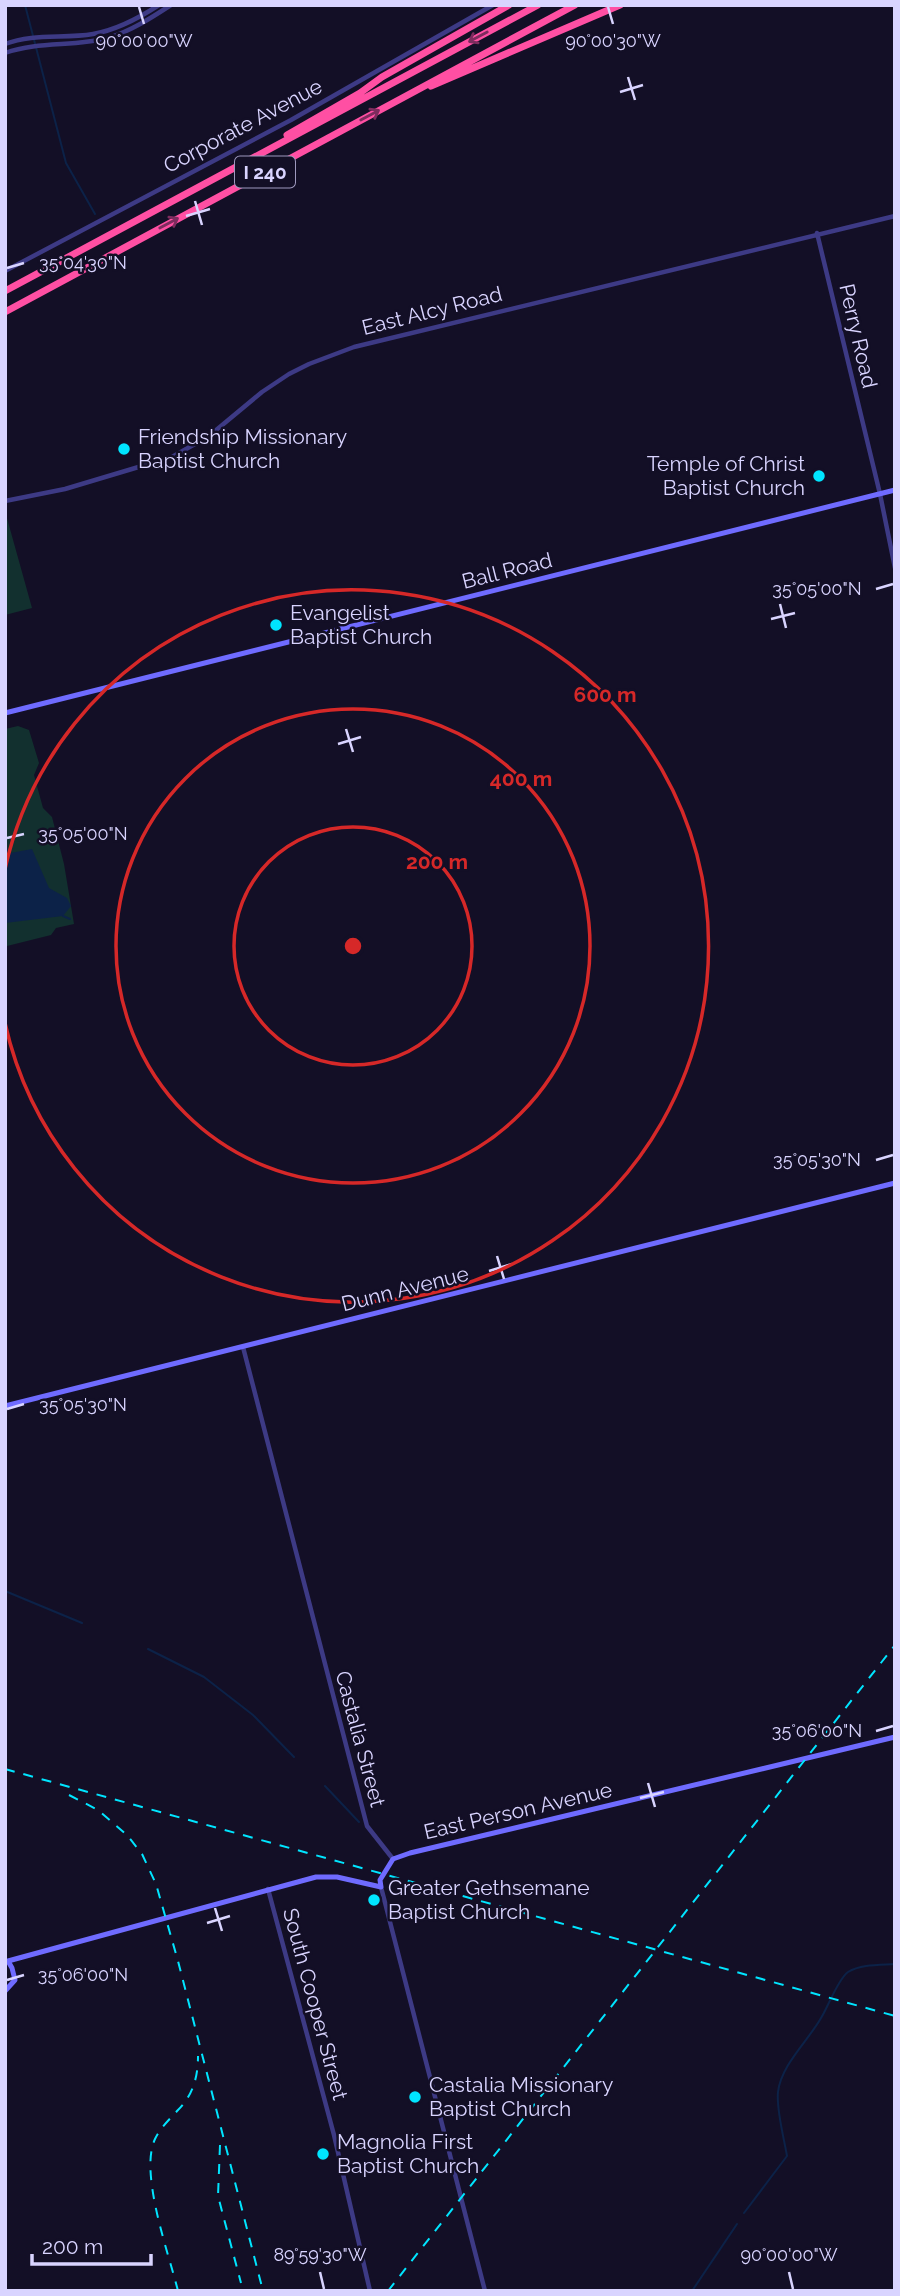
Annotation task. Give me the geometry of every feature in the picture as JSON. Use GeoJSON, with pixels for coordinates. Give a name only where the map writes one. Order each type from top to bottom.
{"type":"FeatureCollection","features":[{"type":"Feature","properties":{"kind":"highway"},"geometry":{"type":"LineString","coordinates":[[254,158],[382,77],[509,5]]}},
{"type":"Feature","properties":{"kind":"highway","name":"I 240"},"geometry":{"type":"LineString","coordinates":[[5,291],[538,5]]}},
{"type":"Feature","properties":{"kind":"highway","name":"I 240"},"geometry":{"type":"LineString","coordinates":[[5,312],[575,5]]}},
{"type":"Feature","properties":{"kind":"highway"},"geometry":{"type":"LineString","coordinates":[[420,88],[437,85],[620,5]]}},
{"type":"Feature","properties":{"kind":"main road","name":"Ball Road"},"geometry":{"type":"LineString","coordinates":[[5,713],[895,491]]}},
{"type":"Feature","properties":{"kind":"main road","name":"Dunn Avenue"},"geometry":{"type":"LineString","coordinates":[[5,1406],[895,1184]]}},
{"type":"Feature","properties":{"kind":"main road","name":"East Person Avenue"},"geometry":{"type":"LineString","coordinates":[[393,1859],[895,1737]]}},
{"type":"Feature","properties":{"kind":"main road"},"geometry":{"type":"LineString","coordinates":[[5,1991],[15,1980],[7,1959],[316,1877],[337,1877],[381,1887],[380,1881],[393,1859]]}},
{"type":"Feature","properties":{"kind":"street"},"geometry":{"type":"LineString","coordinates":[[5,44],[34,37],[93,34],[111,30],[159,5]]}},
{"type":"Feature","properties":{"kind":"street"},"geometry":{"type":"LineString","coordinates":[[5,53],[36,45],[106,38],[129,30],[171,5]]}},
{"type":"Feature","properties":{"kind":"street","name":"Corporate Avenue"},"geometry":{"type":"LineString","coordinates":[[5,271],[291,120],[492,5]]}},
{"type":"Feature","properties":{"kind":"street","name":"East Alcy Road"},"geometry":{"type":"LineString","coordinates":[[5,502],[65,489],[154,464],[195,445],[289,374],[354,347],[895,216]]}},
{"type":"Feature","properties":{"kind":"street","name":"Perry Road"},"geometry":{"type":"LineString","coordinates":[[817,233],[880,494],[895,568]]}},
{"type":"Feature","properties":{"kind":"street","name":"Castalia Street"},"geometry":{"type":"LineString","coordinates":[[243,1347],[367,1826],[393,1859]]}},
{"type":"Feature","properties":{"kind":"street"},"geometry":{"type":"LineString","coordinates":[[381,1887],[485,2291]]}},
{"type":"Feature","properties":{"kind":"street","name":"South Cooper Street"},"geometry":{"type":"LineString","coordinates":[[268,1889],[334,2135],[370,2291]]}},
{"type":"Feature","properties":{"kind":"green space"},"geometry":{"type":"Polygon","coordinates":[[[5,511],[32,608],[5,615],[5,511]]]}},
{"type":"Feature","properties":{"kind":"green space"},"geometry":{"type":"Polygon","coordinates":[[[18,726],[29,730],[39,763],[34,775],[43,808],[52,817],[64,864],[74,924],[56,928],[51,935],[7,946],[5,729],[18,726]]]}},
{"type":"Feature","properties":{"kind":"water"},"geometry":{"type":"Polygon","coordinates":[[[32,849],[49,888],[67,898],[71,906],[63,916],[5,923],[5,854],[32,849]]]}},
{"type":"Feature","properties":{"kind":"waterway"},"geometry":{"type":"LineString","coordinates":[[25,5],[66,163],[95,214]]}},
{"type":"Feature","properties":{"kind":"waterway"},"geometry":{"type":"LineString","coordinates":[[5,844],[8,854]]}},
{"type":"Feature","properties":{"kind":"waterway"},"geometry":{"type":"LineString","coordinates":[[63,916],[70,919]]}},
{"type":"Feature","properties":{"kind":"waterway"},"geometry":{"type":"LineString","coordinates":[[5,1591],[82,1623]]}},
{"type":"Feature","properties":{"kind":"waterway"},"geometry":{"type":"LineString","coordinates":[[148,1649],[204,1677],[253,1715],[294,1757]]}},
{"type":"Feature","properties":{"kind":"waterway"},"geometry":{"type":"LineString","coordinates":[[325,1786],[359,1822]]}},
{"type":"Feature","properties":{"kind":"waterway"},"geometry":{"type":"LineString","coordinates":[[744,2213],[787,2156],[779,2115],[778,2092],[789,2063],[816,2027],[848,1972],[865,1966],[895,1964]]}},
{"type":"Feature","properties":{"kind":"waterway"},"geometry":{"type":"LineString","coordinates":[[692,2291],[737,2224]]}},
{"type":"Feature","properties":{"kind":"railway"},"geometry":{"type":"LineString","coordinates":[[388,2291],[895,1645]]}},
{"type":"Feature","properties":{"kind":"railway"},"geometry":{"type":"LineString","coordinates":[[5,1769],[895,2016]]}},
{"type":"Feature","properties":{"kind":"railway"},"geometry":{"type":"LineString","coordinates":[[69,1795],[98,1810],[127,1835],[142,1854],[156,1884],[263,2291]]}},
{"type":"Feature","properties":{"kind":"railway"},"geometry":{"type":"LineString","coordinates":[[178,2291],[157,2214],[151,2154],[160,2131],[191,2092],[196,2078],[198,2056]]}},
{"type":"Feature","properties":{"kind":"railway"},"geometry":{"type":"LineString","coordinates":[[220,2145],[218,2196],[241,2283]]}},
{"type":"Feature","properties":{"kind":"place","name":"Friendship Missionary Baptist Church"},"geometry":{"type":"Point","coordinates":[124,449]}},
{"type":"Feature","properties":{"kind":"place","name":"Temple of Christ Baptist Church"},"geometry":{"type":"Point","coordinates":[819,476]}},
{"type":"Feature","properties":{"kind":"place","name":"Evangelist Baptist Church"},"geometry":{"type":"Point","coordinates":[276,625]}},
{"type":"Feature","properties":{"kind":"place","name":"Greater Gethsemane Baptist Church"},"geometry":{"type":"Point","coordinates":[374,1900]}},
{"type":"Feature","properties":{"kind":"place","name":"Castalia Missionary Baptist Church"},"geometry":{"type":"Point","coordinates":[415,2097]}},
{"type":"Feature","properties":{"kind":"place","name":"Magnolia First Baptist Church"},"geometry":{"type":"Point","coordinates":[323,2154]}}]}
